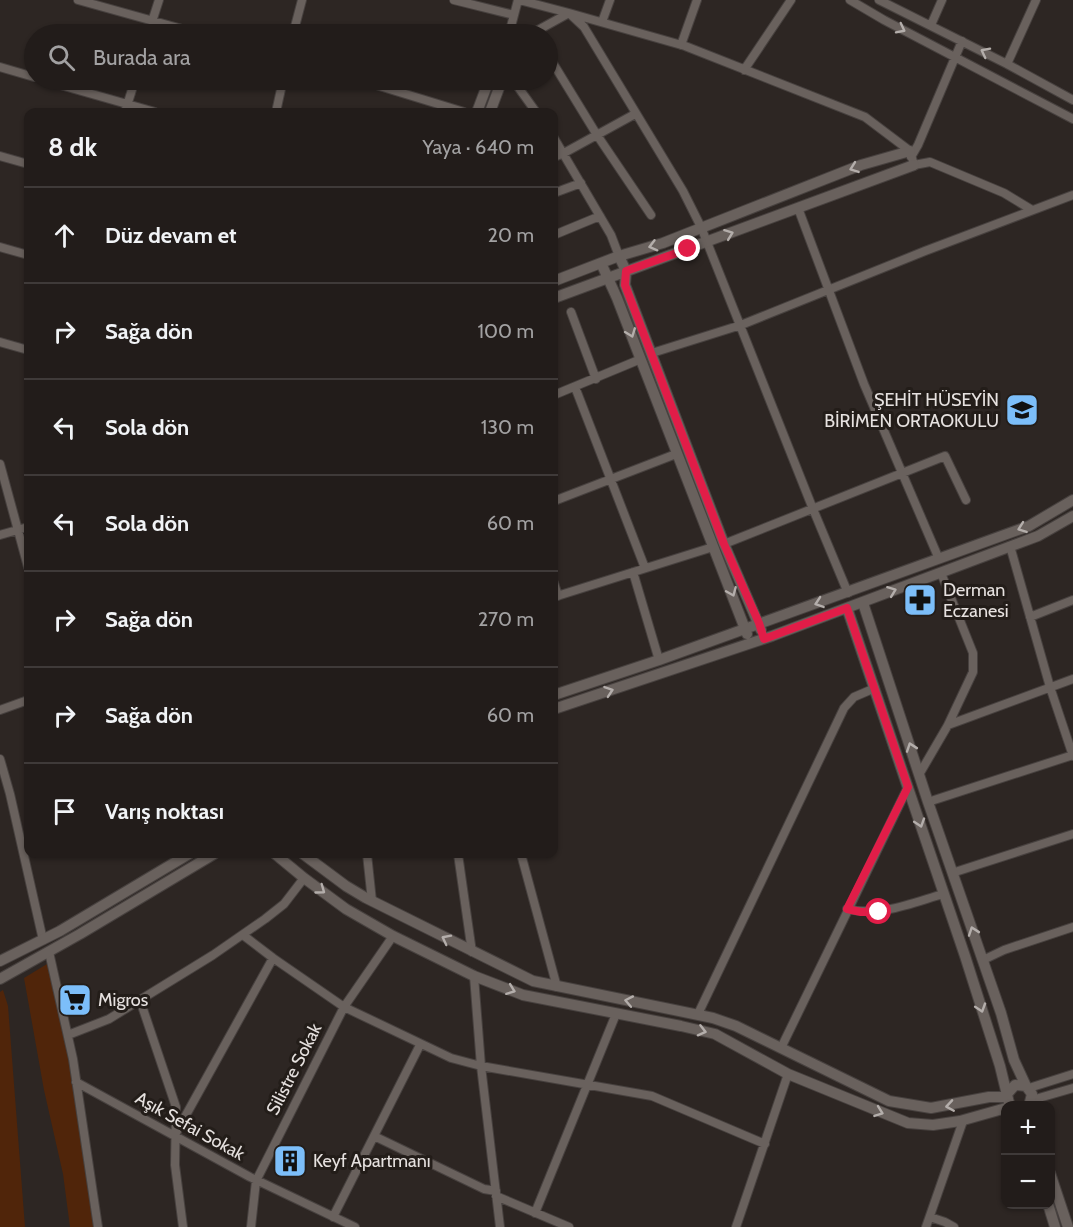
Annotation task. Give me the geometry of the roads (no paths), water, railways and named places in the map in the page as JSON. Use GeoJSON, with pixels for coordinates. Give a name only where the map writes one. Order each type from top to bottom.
{"type":"FeatureCollection","features":[{"type":"Feature","properties":{"kind":"street"},"geometry":{"type":"LineString","coordinates":[[78,0],[160,24]]}},
{"type":"Feature","properties":{"kind":"street"},"geometry":{"type":"LineString","coordinates":[[152,22],[159,0]]}},
{"type":"Feature","properties":{"kind":"street"},"geometry":{"type":"LineString","coordinates":[[296,24],[302,0]]}},
{"type":"Feature","properties":{"kind":"street"},"geometry":{"type":"LineString","coordinates":[[454,0],[514,15]]}},
{"type":"Feature","properties":{"kind":"street"},"geometry":{"type":"LineString","coordinates":[[512,24],[518,0],[681,45],[865,117],[911,157]]}},
{"type":"Feature","properties":{"kind":"street"},"geometry":{"type":"LineString","coordinates":[[602,22],[610,0]]}},
{"type":"Feature","properties":{"kind":"street"},"geometry":{"type":"LineString","coordinates":[[681,45],[697,0]]}},
{"type":"Feature","properties":{"kind":"street"},"geometry":{"type":"LineString","coordinates":[[744,69],[791,0]]}},
{"type":"Feature","properties":{"kind":"street"},"geometry":{"type":"LineString","coordinates":[[850,0],[874,15],[1073,119]]}},
{"type":"Feature","properties":{"kind":"street"},"geometry":{"type":"LineString","coordinates":[[879,0],[1073,99]]}},
{"type":"Feature","properties":{"kind":"street"},"geometry":{"type":"LineString","coordinates":[[931,25],[942,0]]}},
{"type":"Feature","properties":{"kind":"street"},"geometry":{"type":"LineString","coordinates":[[1007,64],[1036,0]]}},
{"type":"Feature","properties":{"kind":"street"},"geometry":{"type":"LineString","coordinates":[[550,24],[569,13]]}},
{"type":"Feature","properties":{"kind":"street"},"geometry":{"type":"LineString","coordinates":[[569,13],[584,27],[683,191],[701,227],[848,593]]}},
{"type":"Feature","properties":{"kind":"street"},"geometry":{"type":"LineString","coordinates":[[558,297],[798,208],[911,157],[962,41]]}},
{"type":"Feature","properties":{"kind":"street"},"geometry":{"type":"LineString","coordinates":[[0,67],[24,74]]}},
{"type":"Feature","properties":{"kind":"street"},"geometry":{"type":"LineString","coordinates":[[558,71],[597,135],[651,215]]}},
{"type":"Feature","properties":{"kind":"street"},"geometry":{"type":"LineString","coordinates":[[72,90],[123,108]]}},
{"type":"Feature","properties":{"kind":"street"},"geometry":{"type":"LineString","coordinates":[[126,108],[132,90]]}},
{"type":"Feature","properties":{"kind":"street"},"geometry":{"type":"LineString","coordinates":[[277,108],[281,90]]}},
{"type":"Feature","properties":{"kind":"street"},"geometry":{"type":"LineString","coordinates":[[392,90],[451,108]]}},
{"type":"Feature","properties":{"kind":"street"},"geometry":{"type":"LineString","coordinates":[[478,108],[485,90]]}},
{"type":"Feature","properties":{"kind":"street"},"geometry":{"type":"LineString","coordinates":[[492,108],[498,90]]}},
{"type":"Feature","properties":{"kind":"street"},"geometry":{"type":"LineString","coordinates":[[520,90],[533,108]]}},
{"type":"Feature","properties":{"kind":"street"},"geometry":{"type":"LineString","coordinates":[[558,155],[635,114]]}},
{"type":"Feature","properties":{"kind":"street"},"geometry":{"type":"LineString","coordinates":[[558,144],[600,216],[626,271],[625,285],[652,353],[750,643]]}},
{"type":"Feature","properties":{"kind":"street"},"geometry":{"type":"LineString","coordinates":[[0,156],[24,163]]}},
{"type":"Feature","properties":{"kind":"street"},"geometry":{"type":"LineString","coordinates":[[558,279],[619,256],[663,243],[861,165],[911,157],[930,162],[1004,193],[1032,210]]}},
{"type":"Feature","properties":{"kind":"street"},"geometry":{"type":"LineString","coordinates":[[558,192],[581,183]]}},
{"type":"Feature","properties":{"kind":"street"},"geometry":{"type":"LineString","coordinates":[[652,353],[741,325],[1073,195]]}},
{"type":"Feature","properties":{"kind":"street"},"geometry":{"type":"LineString","coordinates":[[798,208],[864,384],[939,559]]}},
{"type":"Feature","properties":{"kind":"street"},"geometry":{"type":"LineString","coordinates":[[558,233],[600,216]]}},
{"type":"Feature","properties":{"kind":"street"},"geometry":{"type":"LineString","coordinates":[[0,247],[24,254]]}},
{"type":"Feature","properties":{"kind":"street"},"geometry":{"type":"LineString","coordinates":[[601,263],[641,359],[676,454],[718,545],[759,623],[764,639]]}},
{"type":"Feature","properties":{"kind":"street"},"geometry":{"type":"LineString","coordinates":[[571,312],[596,379]]}},
{"type":"Feature","properties":{"kind":"street"},"geometry":{"type":"LineString","coordinates":[[0,342],[24,349]]}},
{"type":"Feature","properties":{"kind":"street"},"geometry":{"type":"LineString","coordinates":[[558,393],[641,359]]}},
{"type":"Feature","properties":{"kind":"street"},"geometry":{"type":"LineString","coordinates":[[575,387],[645,567]]}},
{"type":"Feature","properties":{"kind":"street"},"geometry":{"type":"LineString","coordinates":[[558,499],[676,454]]}},
{"type":"Feature","properties":{"kind":"street"},"geometry":{"type":"LineString","coordinates":[[558,595],[718,545],[945,456],[966,500]]}},
{"type":"Feature","properties":{"kind":"street"},"geometry":{"type":"LineString","coordinates":[[0,464],[24,552]]}},
{"type":"Feature","properties":{"kind":"street"},"geometry":{"type":"LineString","coordinates":[[558,694],[848,593],[1029,526],[1073,500]]}},
{"type":"Feature","properties":{"kind":"street"},"geometry":{"type":"LineString","coordinates":[[558,708],[764,639],[863,603],[1038,536],[1073,516]]}},
{"type":"Feature","properties":{"kind":"street"},"geometry":{"type":"LineString","coordinates":[[0,535],[24,528]]}},
{"type":"Feature","properties":{"kind":"street"},"geometry":{"type":"LineString","coordinates":[[928,802],[1073,755],[1050,687],[1010,546]]}},
{"type":"Feature","properties":{"kind":"street"},"geometry":{"type":"LineString","coordinates":[[633,572],[659,660]]}},
{"type":"Feature","properties":{"kind":"street"},"geometry":{"type":"LineString","coordinates":[[920,773],[948,724],[973,672],[974,663],[973,653],[941,573]]}},
{"type":"Feature","properties":{"kind":"street"},"geometry":{"type":"LineString","coordinates":[[1030,617],[1073,600]]}},
{"type":"Feature","properties":{"kind":"street"},"geometry":{"type":"LineString","coordinates":[[863,603],[928,802],[1001,1013],[1014,1060],[1032,1094],[1031,1101]]}},
{"type":"Feature","properties":{"kind":"street"},"geometry":{"type":"LineString","coordinates":[[847,608],[943,894],[1008,1101]]}},
{"type":"Feature","properties":{"kind":"street"},"geometry":{"type":"LineString","coordinates":[[948,724],[1073,679]]}},
{"type":"Feature","properties":{"kind":"street"},"geometry":{"type":"LineString","coordinates":[[698,1014],[844,708],[854,697],[875,688]]}},
{"type":"Feature","properties":{"kind":"street"},"geometry":{"type":"LineString","coordinates":[[0,710],[24,701]]}},
{"type":"Feature","properties":{"kind":"street"},"geometry":{"type":"LineString","coordinates":[[0,759],[24,856]]}},
{"type":"Feature","properties":{"kind":"street"},"geometry":{"type":"LineString","coordinates":[[781,1048],[908,787]]}},
{"type":"Feature","properties":{"kind":"street"},"geometry":{"type":"LineString","coordinates":[[952,873],[1073,834]]}},
{"type":"Feature","properties":{"kind":"street"},"geometry":{"type":"LineString","coordinates":[[24,858],[43,940]]}},
{"type":"Feature","properties":{"kind":"street"},"geometry":{"type":"LineString","coordinates":[[0,961],[43,940],[180,858]]}},
{"type":"Feature","properties":{"kind":"street"},"geometry":{"type":"LineString","coordinates":[[0,979],[207,858]]}},
{"type":"Feature","properties":{"kind":"street"},"geometry":{"type":"LineString","coordinates":[[280,858],[346,909],[393,936],[474,976],[523,995],[715,1034],[788,1074],[908,1123],[933,1125],[963,1121],[1001,1104]]}},
{"type":"Feature","properties":{"kind":"street"},"geometry":{"type":"LineString","coordinates":[[308,858],[346,886],[372,901],[533,981],[698,1014],[736,1026],[889,1101],[931,1108],[989,1097],[1008,1101]]}},
{"type":"Feature","properties":{"kind":"street"},"geometry":{"type":"LineString","coordinates":[[367,858],[372,901]]}},
{"type":"Feature","properties":{"kind":"street"},"geometry":{"type":"LineString","coordinates":[[459,858],[472,952]]}},
{"type":"Feature","properties":{"kind":"street"},"geometry":{"type":"LineString","coordinates":[[522,858],[556,987]]}},
{"type":"Feature","properties":{"kind":"street"},"geometry":{"type":"LineString","coordinates":[[68,1035],[109,1019],[243,935],[284,904],[304,878]]}},
{"type":"Feature","properties":{"kind":"street"},"geometry":{"type":"LineString","coordinates":[[847,909],[879,912],[943,894]]}},
{"type":"Feature","properties":{"kind":"street"},"geometry":{"type":"LineString","coordinates":[[982,960],[1004,950],[1073,927]]}},
{"type":"Feature","properties":{"kind":"street"},"geometry":{"type":"LineString","coordinates":[[243,935],[344,1007],[451,1058],[481,1066],[652,1096],[765,1143]]}},
{"type":"Feature","properties":{"kind":"street","name":"Silistre Sokak"},"geometry":{"type":"LineString","coordinates":[[251,1227],[256,1180],[344,1007],[393,936]]}},
{"type":"Feature","properties":{"kind":"street"},"geometry":{"type":"LineString","coordinates":[[49,952],[68,1035],[98,1227]]}},
{"type":"Feature","properties":{"kind":"street"},"geometry":{"type":"LineString","coordinates":[[175,1136],[273,958]]}},
{"type":"Feature","properties":{"kind":"street"},"geometry":{"type":"LineString","coordinates":[[474,976],[481,1066],[500,1227]]}},
{"type":"Feature","properties":{"kind":"street"},"geometry":{"type":"LineString","coordinates":[[140,1000],[176,1107],[175,1165],[183,1227]]}},
{"type":"Feature","properties":{"kind":"street"},"geometry":{"type":"LineString","coordinates":[[535,1213],[616,1014]]}},
{"type":"Feature","properties":{"kind":"street"},"geometry":{"type":"LineString","coordinates":[[338,1221],[374,1136],[420,1045]]}},
{"type":"Feature","properties":{"kind":"street"},"geometry":{"type":"LineString","coordinates":[[736,1227],[788,1074]]}},
{"type":"Feature","properties":{"kind":"street"},"geometry":{"type":"LineString","coordinates":[[1008,1101],[1015,1085],[1028,1087],[1073,1074]]}},
{"type":"Feature","properties":{"kind":"street","name":"Aşık Sefai Sokak"},"geometry":{"type":"LineString","coordinates":[[76,1082],[256,1180],[338,1221],[355,1227]]}},
{"type":"Feature","properties":{"kind":"street"},"geometry":{"type":"LineString","coordinates":[[1037,1101],[1073,1088]]}},
{"type":"Feature","properties":{"kind":"street"},"geometry":{"type":"LineString","coordinates":[[926,1227],[963,1121]]}},
{"type":"Feature","properties":{"kind":"street"},"geometry":{"type":"LineString","coordinates":[[374,1136],[569,1227]]}},
{"type":"Feature","properties":{"kind":"street"},"geometry":{"type":"LineString","coordinates":[[1055,1188],[1068,1227]]}},
{"type":"Feature","properties":{"kind":"street"},"geometry":{"type":"LineString","coordinates":[[1050,1209],[1055,1227]]}},
{"type":"Feature","properties":{"kind":"street"},"geometry":{"type":"LineString","coordinates":[[930,1217],[954,1227]]}},
{"type":"Feature","properties":{"kind":"place","name":"ŞEHİT HÜSEYİN BİRİMEN ORTAOKULU"},"geometry":{"type":"Point","coordinates":[1022,410]}},
{"type":"Feature","properties":{"kind":"place","name":"Derman Eczanesi"},"geometry":{"type":"Point","coordinates":[920,600]}},
{"type":"Feature","properties":{"kind":"place","name":"Migros"},"geometry":{"type":"Point","coordinates":[75,1000]}},
{"type":"Feature","properties":{"kind":"place","name":"Keyf Apartmanı"},"geometry":{"type":"Point","coordinates":[290,1161]}}]}
